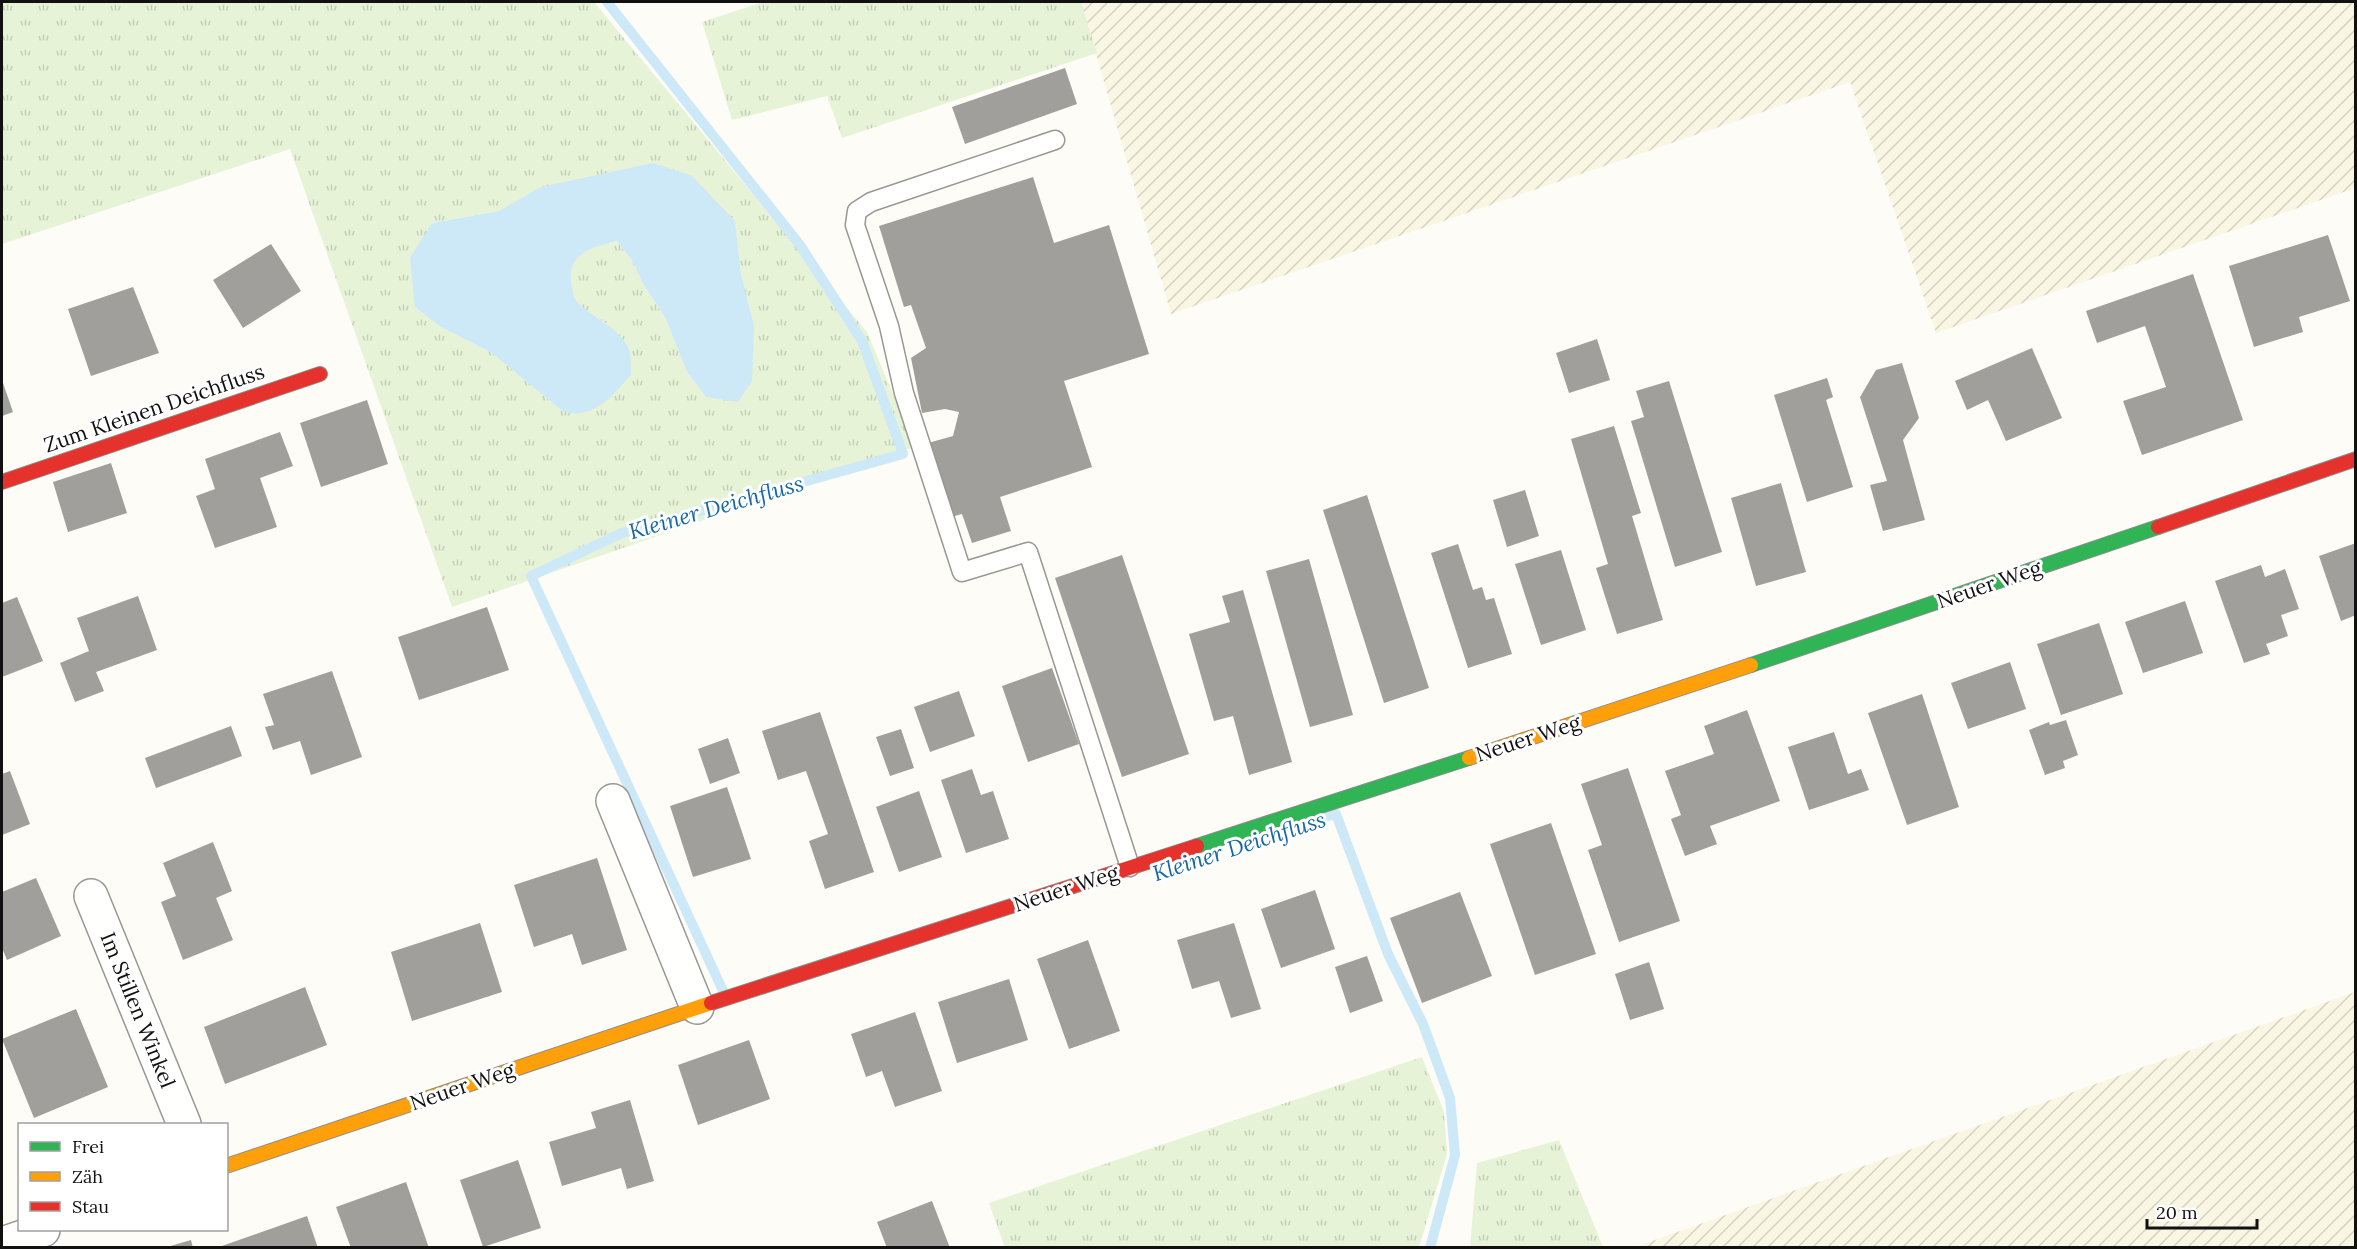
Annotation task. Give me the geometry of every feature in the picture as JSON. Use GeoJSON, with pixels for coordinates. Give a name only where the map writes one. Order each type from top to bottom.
{"type":"FeatureCollection","features":[{"type":"Feature","properties":{"kind":"street","name":"Zum Kleinen Deichfluss"},"geometry":{"type":"LineString","coordinates":[[2,482],[320,374]]}},
{"type":"Feature","properties":{"kind":"street","name":"Neuer Weg"},"geometry":{"type":"LineString","coordinates":[[228,1165],[709,1003],[1723,675],[2355,459]]}},
{"type":"Feature","properties":{"kind":"street"},"geometry":{"type":"LineString","coordinates":[[613,801],[709,1003]]}},
{"type":"Feature","properties":{"kind":"street","name":"Im Stillen Winkel"},"geometry":{"type":"LineString","coordinates":[[91,896],[183,1123]]}},
{"type":"Feature","properties":{"kind":"street"},"geometry":{"type":"LineString","coordinates":[[2,1244],[40,1231]]}},
{"type":"Feature","properties":{"kind":"lane"},"geometry":{"type":"LineString","coordinates":[[1055,140],[870,202],[857,211],[855,225],[889,326],[904,393],[962,572],[1028,552],[1130,867]]}},
{"type":"Feature","properties":{"kind":"shaded area"},"geometry":{"type":"Polygon","coordinates":[[[1081,2],[2355,2],[2355,188],[1936,333],[1850,82],[1171,314],[1081,2]]]}},
{"type":"Feature","properties":{"kind":"shaded area"},"geometry":{"type":"Polygon","coordinates":[[[2355,992],[2355,1247],[1635,1247],[2355,992]]]}},
{"type":"Feature","properties":{"kind":"green space"},"geometry":{"type":"Polygon","coordinates":[[[2,2],[594,2],[867,332],[915,447],[452,607],[290,149],[2,244],[2,2]],[[499,211],[432,223],[441,327],[492,353],[562,411],[608,325],[576,300],[571,284],[572,265],[577,258],[590,249],[617,241],[633,262],[643,284],[665,317],[687,372],[706,397],[738,401],[741,274],[735,222],[499,211]]]}},
{"type":"Feature","properties":{"kind":"green space"},"geometry":{"type":"Polygon","coordinates":[[[763,2],[1081,2],[1097,53],[842,138],[827,96],[732,120],[702,22],[763,2]]]}},
{"type":"Feature","properties":{"kind":"green space"},"geometry":{"type":"Polygon","coordinates":[[[1422,1057],[1444,1112],[1447,1154],[1419,1247],[1005,1248],[989,1203],[1422,1057]]]}},
{"type":"Feature","properties":{"kind":"green space"},"geometry":{"type":"Polygon","coordinates":[[[1559,1140],[1603,1247],[1470,1247],[1477,1163],[1559,1140]]]}},
{"type":"Feature","properties":{"kind":"water"},"geometry":{"type":"Polygon","coordinates":[[[653,163],[692,176],[735,221],[741,274],[754,326],[752,381],[738,402],[706,397],[687,372],[665,317],[643,284],[633,262],[617,241],[591,249],[577,258],[571,272],[571,282],[577,302],[624,340],[630,353],[631,375],[601,405],[583,413],[562,411],[492,353],[441,327],[415,307],[410,258],[432,223],[499,211],[541,187],[653,163]]]}},
{"type":"Feature","properties":{"kind":"building"},"geometry":{"type":"Polygon","coordinates":[[[1065,68],[1077,104],[965,144],[952,107],[1065,68]]]}},
{"type":"Feature","properties":{"kind":"building"},"geometry":{"type":"Polygon","coordinates":[[[1033,177],[1054,243],[1109,225],[1149,354],[1064,381],[1092,467],[1000,497],[1011,531],[972,543],[962,514],[951,517],[928,443],[953,436],[959,412],[945,409],[922,413],[911,358],[926,348],[911,305],[904,307],[879,226],[1033,177]]]}},
{"type":"Feature","properties":{"kind":"building"},"geometry":{"type":"Polygon","coordinates":[[[2328,235],[2350,301],[2299,317],[2303,332],[2254,347],[2229,266],[2328,235]]]}},
{"type":"Feature","properties":{"kind":"building"},"geometry":{"type":"Polygon","coordinates":[[[271,244],[301,291],[243,328],[213,280],[271,244]]]}},
{"type":"Feature","properties":{"kind":"building"},"geometry":{"type":"Polygon","coordinates":[[[2193,274],[2243,420],[2142,455],[2123,401],[2166,387],[2145,326],[2097,343],[2086,311],[2193,274]]]}},
{"type":"Feature","properties":{"kind":"building"},"geometry":{"type":"Polygon","coordinates":[[[133,287],[159,353],[91,376],[68,309],[133,287]]]}},
{"type":"Feature","properties":{"kind":"building"},"geometry":{"type":"Polygon","coordinates":[[[1597,339],[1610,380],[1569,393],[1556,353],[1597,339]]]}},
{"type":"Feature","properties":{"kind":"building"},"geometry":{"type":"Polygon","coordinates":[[[2032,348],[2062,418],[2006,441],[1988,400],[1967,410],[1955,381],[2032,348]]]}},
{"type":"Feature","properties":{"kind":"building"},"geometry":{"type":"Polygon","coordinates":[[[1902,363],[1919,418],[1903,440],[1925,520],[1883,531],[1870,485],[1887,481],[1860,397],[1876,370],[1902,363]]]}},
{"type":"Feature","properties":{"kind":"building"},"geometry":{"type":"Polygon","coordinates":[[[1827,378],[1833,397],[1826,400],[1853,487],[1807,502],[1774,395],[1827,378]]]}},
{"type":"Feature","properties":{"kind":"building"},"geometry":{"type":"Polygon","coordinates":[[[2,380],[13,412],[2,416],[2,380]]]}},
{"type":"Feature","properties":{"kind":"building"},"geometry":{"type":"Polygon","coordinates":[[[1669,381],[1722,552],[1675,567],[1631,421],[1644,417],[1636,391],[1669,381]]]}},
{"type":"Feature","properties":{"kind":"building"},"geometry":{"type":"Polygon","coordinates":[[[367,400],[388,464],[321,487],[300,423],[367,400]]]}},
{"type":"Feature","properties":{"kind":"building"},"geometry":{"type":"Polygon","coordinates":[[[1614,426],[1641,513],[1632,516],[1663,620],[1617,634],[1596,568],[1608,564],[1571,439],[1614,426]]]}},
{"type":"Feature","properties":{"kind":"building"},"geometry":{"type":"Polygon","coordinates":[[[280,432],[293,466],[260,478],[277,527],[215,548],[196,496],[215,489],[205,459],[280,432]]]}},
{"type":"Feature","properties":{"kind":"building"},"geometry":{"type":"Polygon","coordinates":[[[111,463],[127,513],[68,532],[53,482],[111,463]]]}},
{"type":"Feature","properties":{"kind":"building"},"geometry":{"type":"Polygon","coordinates":[[[1781,483],[1806,572],[1756,586],[1731,498],[1781,483]]]}},
{"type":"Feature","properties":{"kind":"building"},"geometry":{"type":"Polygon","coordinates":[[[1525,490],[1539,536],[1507,547],[1493,500],[1525,490]]]}},
{"type":"Feature","properties":{"kind":"building"},"geometry":{"type":"Polygon","coordinates":[[[1367,495],[1429,688],[1384,703],[1323,510],[1367,495]]]}},
{"type":"Feature","properties":{"kind":"building"},"geometry":{"type":"Polygon","coordinates":[[[2356,543],[2356,615],[2341,621],[2319,556],[2356,543]]]}},
{"type":"Feature","properties":{"kind":"building"},"geometry":{"type":"Polygon","coordinates":[[[1458,544],[1473,590],[1482,587],[1486,600],[1494,598],[1512,654],[1468,668],[1431,553],[1458,544]]]}},
{"type":"Feature","properties":{"kind":"building"},"geometry":{"type":"Polygon","coordinates":[[[1561,550],[1586,630],[1541,645],[1515,564],[1561,550]]]}},
{"type":"Feature","properties":{"kind":"building"},"geometry":{"type":"Polygon","coordinates":[[[1122,555],[1189,754],[1122,777],[1055,578],[1122,555]]]}},
{"type":"Feature","properties":{"kind":"building"},"geometry":{"type":"Polygon","coordinates":[[[1309,559],[1353,715],[1310,727],[1266,571],[1309,559]]]}},
{"type":"Feature","properties":{"kind":"building"},"geometry":{"type":"Polygon","coordinates":[[[2261,565],[2265,577],[2285,569],[2299,609],[2281,615],[2288,636],[2266,644],[2270,654],[2244,663],[2215,581],[2261,565]]]}},
{"type":"Feature","properties":{"kind":"building"},"geometry":{"type":"Polygon","coordinates":[[[1243,590],[1292,762],[1249,775],[1233,716],[1214,721],[1189,634],[1230,622],[1222,596],[1243,590]]]}},
{"type":"Feature","properties":{"kind":"building"},"geometry":{"type":"Polygon","coordinates":[[[138,596],[157,650],[96,672],[104,691],[75,702],[60,663],[89,651],[77,618],[138,596]]]}},
{"type":"Feature","properties":{"kind":"building"},"geometry":{"type":"Polygon","coordinates":[[[17,597],[43,661],[2,677],[2,603],[17,597]]]}},
{"type":"Feature","properties":{"kind":"building"},"geometry":{"type":"Polygon","coordinates":[[[2185,601],[2203,653],[2143,673],[2125,622],[2185,601]]]}},
{"type":"Feature","properties":{"kind":"building"},"geometry":{"type":"Polygon","coordinates":[[[487,607],[509,670],[419,700],[398,637],[487,607]]]}},
{"type":"Feature","properties":{"kind":"building"},"geometry":{"type":"Polygon","coordinates":[[[2099,623],[2123,694],[2061,715],[2037,644],[2099,623]]]}},
{"type":"Feature","properties":{"kind":"building"},"geometry":{"type":"Polygon","coordinates":[[[2010,662],[2026,709],[1968,729],[1951,683],[2010,662]]]}},
{"type":"Feature","properties":{"kind":"building"},"geometry":{"type":"Polygon","coordinates":[[[1052,668],[1079,744],[1028,762],[1002,686],[1052,668]]]}},
{"type":"Feature","properties":{"kind":"building"},"geometry":{"type":"Polygon","coordinates":[[[332,671],[362,757],[311,775],[300,741],[273,750],[265,727],[274,725],[263,694],[332,671]]]}},
{"type":"Feature","properties":{"kind":"building"},"geometry":{"type":"Polygon","coordinates":[[[959,691],[975,736],[930,752],[914,707],[959,691]]]}},
{"type":"Feature","properties":{"kind":"building"},"geometry":{"type":"Polygon","coordinates":[[[1922,694],[1959,807],[1907,825],[1868,713],[1922,694]]]}},
{"type":"Feature","properties":{"kind":"building"},"geometry":{"type":"Polygon","coordinates":[[[1747,710],[1780,801],[1710,826],[1717,844],[1685,856],[1671,819],[1681,815],[1665,771],[1714,754],[1704,726],[1747,710]]]}},
{"type":"Feature","properties":{"kind":"building"},"geometry":{"type":"Polygon","coordinates":[[[820,712],[874,872],[825,889],[809,841],[828,834],[806,771],[778,780],[762,731],[820,712]]]}},
{"type":"Feature","properties":{"kind":"building"},"geometry":{"type":"Polygon","coordinates":[[[2066,720],[2078,755],[2063,761],[2065,768],[2045,775],[2029,730],[2049,722],[2050,725],[2066,720]]]}},
{"type":"Feature","properties":{"kind":"building"},"geometry":{"type":"Polygon","coordinates":[[[231,726],[242,756],[156,788],[145,758],[231,726]]]}},
{"type":"Feature","properties":{"kind":"building"},"geometry":{"type":"Polygon","coordinates":[[[901,729],[914,768],[890,776],[876,737],[901,729]]]}},
{"type":"Feature","properties":{"kind":"building"},"geometry":{"type":"Polygon","coordinates":[[[1834,732],[1848,774],[1861,769],[1869,790],[1809,810],[1788,747],[1834,732]]]}},
{"type":"Feature","properties":{"kind":"building"},"geometry":{"type":"Polygon","coordinates":[[[728,738],[740,773],[710,784],[698,749],[728,738]]]}},
{"type":"Feature","properties":{"kind":"building"},"geometry":{"type":"Polygon","coordinates":[[[1628,768],[1680,921],[1619,942],[1588,850],[1602,845],[1581,784],[1628,768]]]}},
{"type":"Feature","properties":{"kind":"building"},"geometry":{"type":"Polygon","coordinates":[[[972,769],[981,795],[993,791],[1009,839],[966,853],[941,780],[972,769]]]}},
{"type":"Feature","properties":{"kind":"building"},"geometry":{"type":"Polygon","coordinates":[[[10,771],[30,824],[2,835],[2,774],[10,771]]]}},
{"type":"Feature","properties":{"kind":"building"},"geometry":{"type":"Polygon","coordinates":[[[727,787],[751,859],[693,877],[670,806],[727,787]]]}},
{"type":"Feature","properties":{"kind":"building"},"geometry":{"type":"Polygon","coordinates":[[[919,791],[942,857],[899,872],[876,807],[919,791]]]}},
{"type":"Feature","properties":{"kind":"building"},"geometry":{"type":"Polygon","coordinates":[[[1551,823],[1596,954],[1535,975],[1490,844],[1551,823]]]}},
{"type":"Feature","properties":{"kind":"building"},"geometry":{"type":"Polygon","coordinates":[[[213,842],[232,891],[216,898],[233,940],[183,960],[161,902],[176,896],[163,863],[213,842]]]}},
{"type":"Feature","properties":{"kind":"building"},"geometry":{"type":"Polygon","coordinates":[[[597,858],[627,950],[582,965],[572,934],[534,947],[514,885],[597,858]]]}},
{"type":"Feature","properties":{"kind":"building"},"geometry":{"type":"Polygon","coordinates":[[[36,878],[61,936],[7,960],[2,948],[2,892],[36,878]]]}},
{"type":"Feature","properties":{"kind":"building"},"geometry":{"type":"Polygon","coordinates":[[[1315,890],[1335,949],[1281,968],[1261,909],[1315,890]]]}},
{"type":"Feature","properties":{"kind":"building"},"geometry":{"type":"Polygon","coordinates":[[[1460,892],[1492,976],[1422,1003],[1390,918],[1460,892]]]}},
{"type":"Feature","properties":{"kind":"building"},"geometry":{"type":"Polygon","coordinates":[[[480,923],[502,992],[412,1021],[391,952],[480,923]]]}},
{"type":"Feature","properties":{"kind":"building"},"geometry":{"type":"Polygon","coordinates":[[[1234,923],[1261,1009],[1231,1018],[1219,981],[1192,989],[1177,940],[1234,923]]]}},
{"type":"Feature","properties":{"kind":"building"},"geometry":{"type":"Polygon","coordinates":[[[1088,940],[1120,1031],[1069,1049],[1037,959],[1088,940]]]}},
{"type":"Feature","properties":{"kind":"building"},"geometry":{"type":"Polygon","coordinates":[[[1367,956],[1383,1001],[1350,1013],[1335,967],[1367,956]]]}},
{"type":"Feature","properties":{"kind":"building"},"geometry":{"type":"Polygon","coordinates":[[[1649,962],[1664,1009],[1630,1020],[1615,974],[1649,962]]]}},
{"type":"Feature","properties":{"kind":"building"},"geometry":{"type":"Polygon","coordinates":[[[1009,979],[1028,1040],[957,1063],[938,1002],[1009,979]]]}},
{"type":"Feature","properties":{"kind":"building"},"geometry":{"type":"Polygon","coordinates":[[[305,987],[327,1045],[225,1084],[204,1027],[305,987]]]}},
{"type":"Feature","properties":{"kind":"building"},"geometry":{"type":"Polygon","coordinates":[[[76,1009],[108,1087],[34,1118],[2,1039],[76,1009]]]}},
{"type":"Feature","properties":{"kind":"building"},"geometry":{"type":"Polygon","coordinates":[[[915,1012],[942,1091],[895,1107],[882,1071],[866,1077],[851,1034],[915,1012]]]}},
{"type":"Feature","properties":{"kind":"building"},"geometry":{"type":"Polygon","coordinates":[[[749,1040],[770,1099],[698,1125],[678,1065],[749,1040]]]}},
{"type":"Feature","properties":{"kind":"building"},"geometry":{"type":"Polygon","coordinates":[[[630,1100],[654,1181],[627,1189],[621,1168],[562,1186],[549,1142],[596,1128],[591,1112],[630,1100]]]}},
{"type":"Feature","properties":{"kind":"building"},"geometry":{"type":"Polygon","coordinates":[[[518,1160],[541,1228],[483,1247],[460,1180],[518,1160]]]}},
{"type":"Feature","properties":{"kind":"building"},"geometry":{"type":"Polygon","coordinates":[[[406,1182],[429,1248],[351,1248],[336,1207],[406,1182]]]}},
{"type":"Feature","properties":{"kind":"building"},"geometry":{"type":"Polygon","coordinates":[[[932,1201],[950,1248],[887,1248],[877,1222],[932,1201]]]}},
{"type":"Feature","properties":{"kind":"building"},"geometry":{"type":"Polygon","coordinates":[[[307,1216],[318,1248],[219,1248],[219,1247],[307,1216]]]}},
{"type":"Feature","properties":{"kind":"building"},"geometry":{"type":"Polygon","coordinates":[[[191,1240],[193,1248],[167,1248],[167,1247],[191,1240]]]}},
{"type":"Feature","properties":{"kind":"waterway","name":"Kleiner Deichfluss"},"geometry":{"type":"LineString","coordinates":[[607,2],[800,245],[862,341],[903,454],[622,533],[531,576],[725,995]]}},
{"type":"Feature","properties":{"kind":"waterway","name":"Kleiner Deichfluss"},"geometry":{"type":"LineString","coordinates":[[1329,816],[1336,814],[1388,954],[1423,1024],[1450,1098],[1455,1155],[1430,1248]]}},
{"type":"Feature","properties":{"kind":"traffic: fast"},"geometry":{"type":"LineString","coordinates":[[1751,665],[2158,527]]}},
{"type":"Feature","properties":{"kind":"traffic: fast"},"geometry":{"type":"LineString","coordinates":[[1197,846],[1469,758]]}},
{"type":"Feature","properties":{"kind":"traffic: slow"},"geometry":{"type":"LineString","coordinates":[[1469,758],[1751,665]]}},
{"type":"Feature","properties":{"kind":"traffic: slow"},"geometry":{"type":"LineString","coordinates":[[228,1165],[711,1003]]}},
{"type":"Feature","properties":{"kind":"traffic: jam"},"geometry":{"type":"LineString","coordinates":[[2,482],[320,374]]}},
{"type":"Feature","properties":{"kind":"traffic: jam"},"geometry":{"type":"LineString","coordinates":[[2158,527],[2356,459]]}},
{"type":"Feature","properties":{"kind":"traffic: jam"},"geometry":{"type":"LineString","coordinates":[[711,1003],[1197,846]]}}]}
